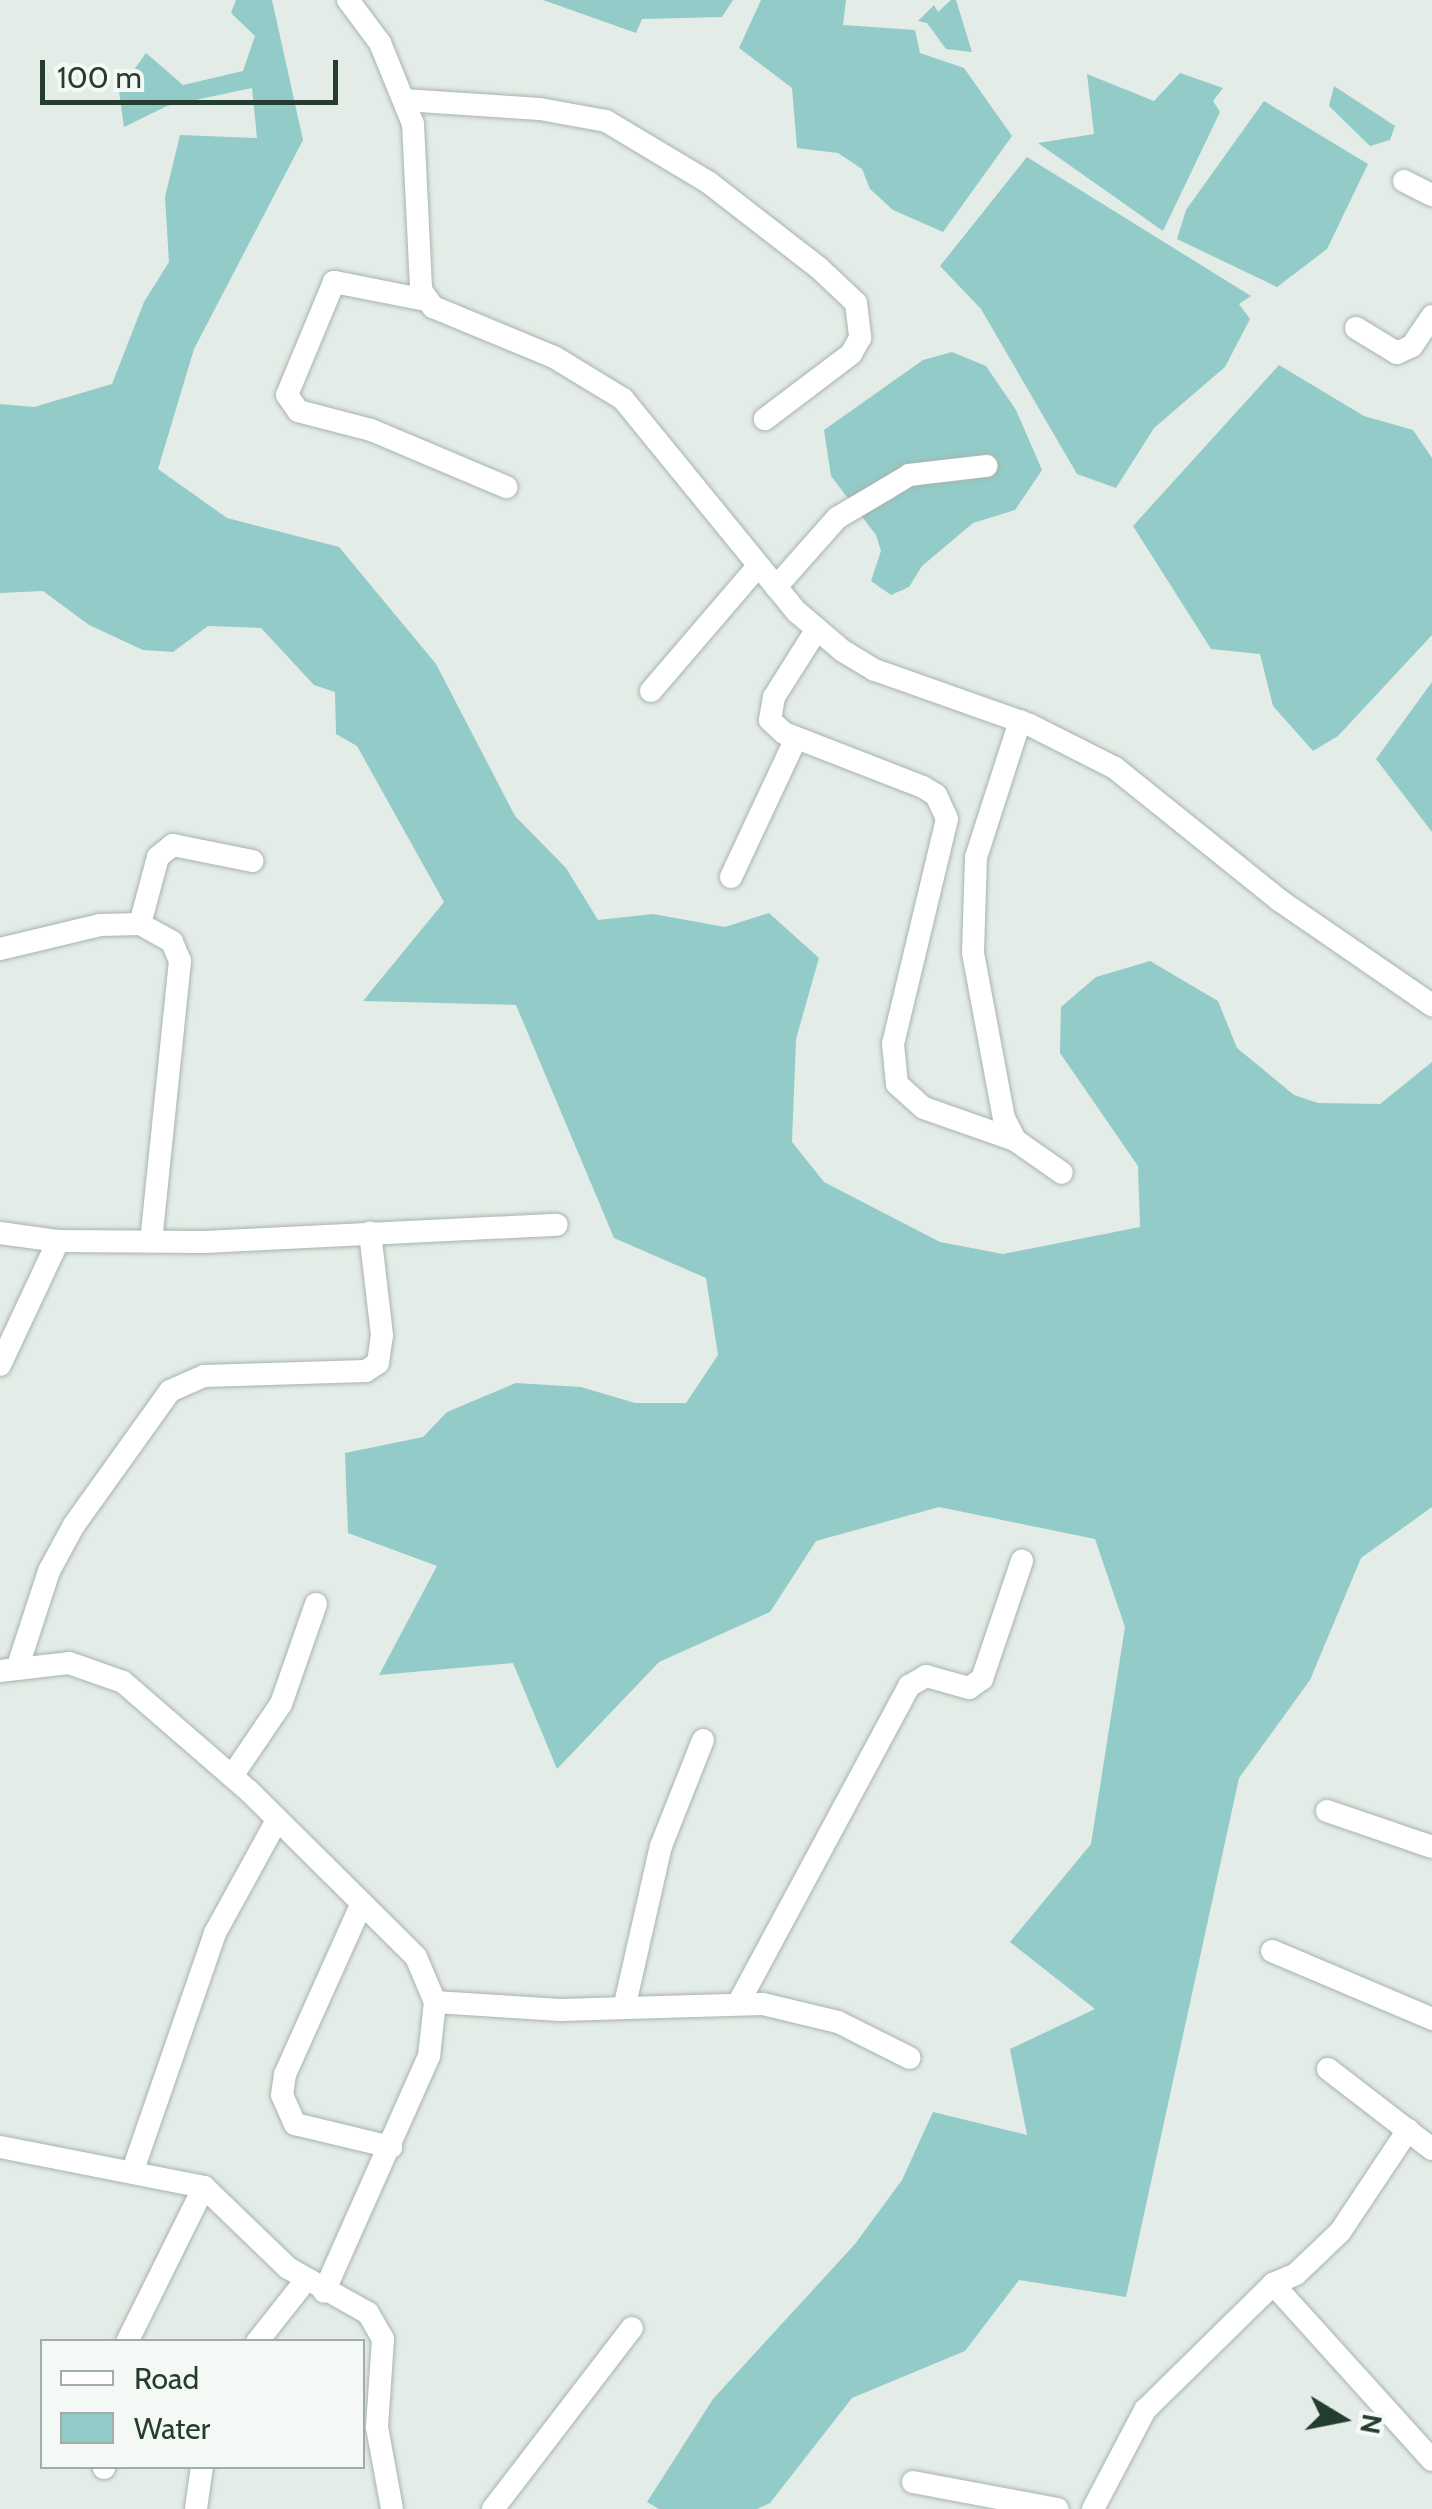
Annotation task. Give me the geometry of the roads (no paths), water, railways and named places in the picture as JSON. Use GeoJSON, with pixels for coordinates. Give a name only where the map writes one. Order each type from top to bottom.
{"type":"FeatureCollection","features":[{"type":"Feature","properties":{"kind":"street"},"geometry":{"type":"LineString","coordinates":[[348,0],[380,43],[404,100],[418,156],[426,300]]}},
{"type":"Feature","properties":{"kind":"street"},"geometry":{"type":"LineString","coordinates":[[404,100],[540,109],[606,122],[708,182],[819,268],[856,303],[860,338],[851,354],[765,419]]}},
{"type":"Feature","properties":{"kind":"street"},"geometry":{"type":"LineString","coordinates":[[1404,180],[1432,195]]}},
{"type":"Feature","properties":{"kind":"street"},"geometry":{"type":"LineString","coordinates":[[506,487],[371,430],[298,411],[287,395],[334,282],[426,300],[444,316],[554,357],[610,388],[638,413],[758,566],[817,629],[875,670],[1020,720],[1114,768],[1279,900],[1432,1005]]}},
{"type":"Feature","properties":{"kind":"street"},"geometry":{"type":"LineString","coordinates":[[1356,328],[1397,353],[1412,346],[1432,316]]}},
{"type":"Feature","properties":{"kind":"street"},"geometry":{"type":"LineString","coordinates":[[776,587],[838,518],[886,488],[909,476],[986,466]]}},
{"type":"Feature","properties":{"kind":"street"},"geometry":{"type":"LineString","coordinates":[[650,691],[758,566]]}},
{"type":"Feature","properties":{"kind":"street"},"geometry":{"type":"LineString","coordinates":[[817,629],[770,709],[775,726],[796,738],[923,786],[943,807],[945,847],[890,1060],[897,1084],[916,1102],[1015,1140],[1062,1174]]}},
{"type":"Feature","properties":{"kind":"street"},"geometry":{"type":"LineString","coordinates":[[1015,1140],[990,1066],[972,953],[978,846],[1020,720]]}},
{"type":"Feature","properties":{"kind":"street"},"geometry":{"type":"LineString","coordinates":[[731,878],[796,738]]}},
{"type":"Feature","properties":{"kind":"street"},"geometry":{"type":"LineString","coordinates":[[140,924],[163,849],[186,846],[252,860]]}},
{"type":"Feature","properties":{"kind":"street"},"geometry":{"type":"LineString","coordinates":[[0,949],[100,926],[140,924],[172,942],[180,961],[151,1241]]}},
{"type":"Feature","properties":{"kind":"street"},"geometry":{"type":"LineString","coordinates":[[0,1233],[58,1240],[151,1241],[557,1224]]}},
{"type":"Feature","properties":{"kind":"street"},"geometry":{"type":"LineString","coordinates":[[9,1669],[66,1539],[170,1391],[204,1376],[366,1371],[378,1363],[382,1334],[370,1233]]}},
{"type":"Feature","properties":{"kind":"street"},"geometry":{"type":"LineString","coordinates":[[0,1365],[58,1240]]}},
{"type":"Feature","properties":{"kind":"street"},"geometry":{"type":"LineString","coordinates":[[739,2002],[909,1686],[926,1676],[969,1688],[982,1679],[1022,1562]]}},
{"type":"Feature","properties":{"kind":"street"},"geometry":{"type":"LineString","coordinates":[[232,1776],[286,1694],[316,1604]]}},
{"type":"Feature","properties":{"kind":"street"},"geometry":{"type":"LineString","coordinates":[[9,1669],[68,1662],[123,1682],[232,1776],[416,1957],[435,2002],[429,2056],[391,2147],[315,2286],[260,2339]]}},
{"type":"Feature","properties":{"kind":"street"},"geometry":{"type":"LineString","coordinates":[[625,2004],[661,1846],[703,1740]]}},
{"type":"Feature","properties":{"kind":"street"},"geometry":{"type":"LineString","coordinates":[[1328,1812],[1432,1847]]}},
{"type":"Feature","properties":{"kind":"street"},"geometry":{"type":"LineString","coordinates":[[134,2170],[214,1932],[278,1820]]}},
{"type":"Feature","properties":{"kind":"street"},"geometry":{"type":"LineString","coordinates":[[362,1903],[284,2074],[282,2095],[295,2124],[391,2147]]}},
{"type":"Feature","properties":{"kind":"street"},"geometry":{"type":"LineString","coordinates":[[1272,1951],[1432,2019]]}},
{"type":"Feature","properties":{"kind":"street"},"geometry":{"type":"LineString","coordinates":[[435,2002],[560,2010],[625,2004],[739,2002],[838,2022],[910,2058]]}},
{"type":"Feature","properties":{"kind":"street"},"geometry":{"type":"LineString","coordinates":[[1328,2069],[1432,2149]]}},
{"type":"Feature","properties":{"kind":"street"},"geometry":{"type":"LineString","coordinates":[[1093,2509],[1146,2410],[1272,2284],[1296,2274],[1340,2232],[1408,2130]]}},
{"type":"Feature","properties":{"kind":"street"},"geometry":{"type":"LineString","coordinates":[[0,2147],[134,2170],[204,2188],[315,2286],[380,2325],[379,2454],[392,2509]]}},
{"type":"Feature","properties":{"kind":"street"},"geometry":{"type":"LineString","coordinates":[[128,2339],[204,2188]]}},
{"type":"Feature","properties":{"kind":"street"},"geometry":{"type":"LineString","coordinates":[[1272,2284],[1432,2460]]}},
{"type":"Feature","properties":{"kind":"street"},"geometry":{"type":"LineString","coordinates":[[494,2509],[632,2328]]}},
{"type":"Feature","properties":{"kind":"street"},"geometry":{"type":"LineString","coordinates":[[196,2509],[202,2469]]}},
{"type":"Feature","properties":{"kind":"street"},"geometry":{"type":"LineString","coordinates":[[912,2482],[1057,2509]]}},
{"type":"Feature","properties":{"kind":"water"},"geometry":{"type":"Polygon","coordinates":[[[236,0],[272,0],[303,140],[194,349],[158,469],[227,518],[339,547],[436,664],[515,816],[566,868],[598,920],[653,914],[725,927],[769,913],[819,958],[796,1039],[792,1142],[824,1182],[940,1242],[1003,1254],[1140,1227],[1138,1166],[1060,1053],[1061,1007],[1096,977],[1150,961],[1218,1001],[1237,1048],[1294,1095],[1318,1103],[1380,1104],[1432,1062],[1432,1507],[1361,1558],[1310,1680],[1239,1778],[1126,2297],[1019,2280],[965,2351],[852,2398],[770,2503],[757,2509],[659,2509],[647,2502],[713,2399],[855,2244],[902,2180],[933,2112],[1027,2135],[1010,2049],[1095,2009],[1010,1942],[1091,1844],[1125,1627],[1095,1539],[939,1507],[816,1541],[770,1612],[659,1662],[557,1769],[513,1663],[379,1675],[437,1566],[348,1533],[345,1453],[423,1437],[447,1412],[516,1383],[581,1387],[635,1403],[686,1403],[718,1355],[706,1278],[614,1238],[516,1005],[363,1001],[444,902],[357,746],[336,734],[335,692],[314,685],[261,628],[208,626],[173,652],[143,650],[89,625],[43,591],[0,593],[0,404],[34,407],[112,384],[144,302],[169,262],[165,197],[180,135],[257,138],[252,88],[167,106],[124,127],[119,91],[146,53],[183,85],[243,71],[255,36],[231,13],[236,0]]]}},
{"type":"Feature","properties":{"kind":"water"},"geometry":{"type":"Polygon","coordinates":[[[543,0],[733,0],[722,17],[642,19],[636,33],[543,0]]]}},
{"type":"Feature","properties":{"kind":"water"},"geometry":{"type":"Polygon","coordinates":[[[761,0],[846,0],[843,25],[915,30],[920,53],[964,68],[1012,136],[943,232],[893,210],[870,189],[862,169],[838,153],[797,148],[792,88],[739,48],[761,0]]]}},
{"type":"Feature","properties":{"kind":"water"},"geometry":{"type":"Polygon","coordinates":[[[956,0],[972,52],[946,49],[927,23],[918,21],[934,5],[938,12],[956,0]]]}},
{"type":"Feature","properties":{"kind":"water"},"geometry":{"type":"Polygon","coordinates":[[[1180,73],[1223,88],[1213,101],[1220,112],[1163,231],[1038,143],[1094,134],[1087,74],[1154,101],[1180,73]]]}},
{"type":"Feature","properties":{"kind":"water"},"geometry":{"type":"Polygon","coordinates":[[[1334,86],[1395,126],[1390,140],[1370,146],[1329,106],[1334,86]]]}},
{"type":"Feature","properties":{"kind":"water"},"geometry":{"type":"Polygon","coordinates":[[[1264,101],[1368,164],[1327,249],[1277,287],[1177,239],[1186,210],[1264,101]]]}},
{"type":"Feature","properties":{"kind":"water"},"geometry":{"type":"Polygon","coordinates":[[[1027,157],[1251,296],[1239,304],[1250,319],[1225,367],[1154,428],[1116,488],[1077,474],[981,309],[940,266],[1027,157]]]}},
{"type":"Feature","properties":{"kind":"water"},"geometry":{"type":"Polygon","coordinates":[[[952,352],[986,366],[1016,410],[1042,470],[1015,510],[973,523],[922,566],[909,587],[891,595],[871,581],[881,551],[876,535],[831,476],[824,430],[923,360],[952,352]]]}},
{"type":"Feature","properties":{"kind":"water"},"geometry":{"type":"Polygon","coordinates":[[[1279,365],[1364,416],[1413,430],[1432,458],[1432,635],[1338,736],[1313,751],[1273,706],[1260,654],[1211,649],[1133,526],[1279,365]]]}},
{"type":"Feature","properties":{"kind":"water"},"geometry":{"type":"Polygon","coordinates":[[[1432,682],[1432,832],[1376,759],[1432,682]]]}}]}
